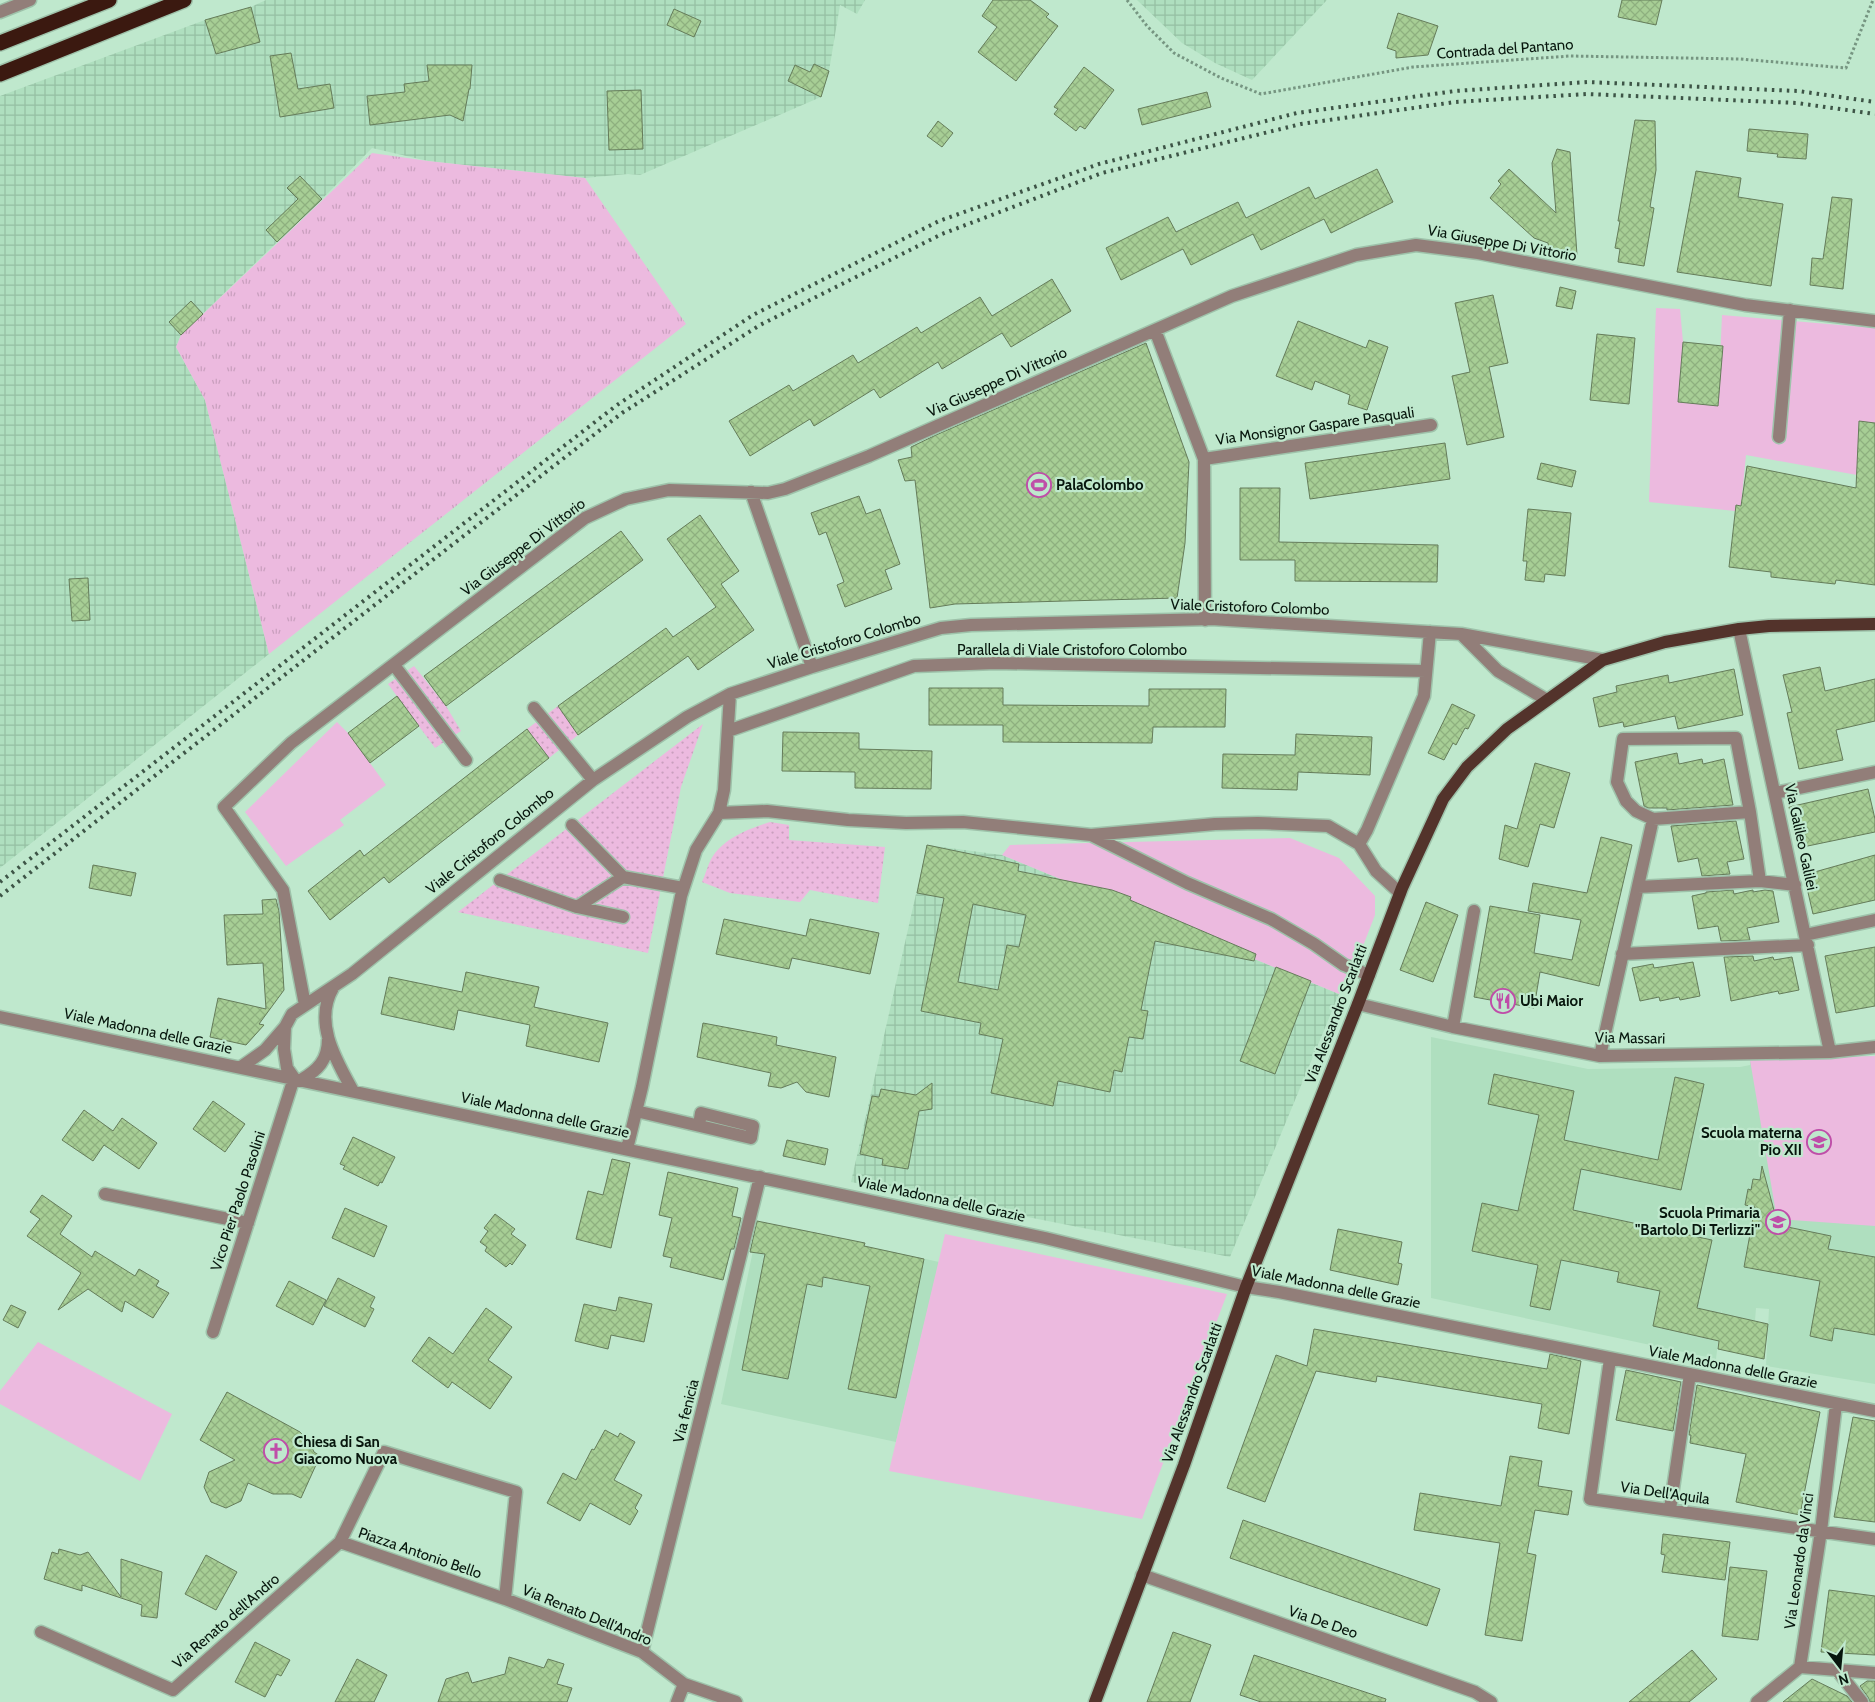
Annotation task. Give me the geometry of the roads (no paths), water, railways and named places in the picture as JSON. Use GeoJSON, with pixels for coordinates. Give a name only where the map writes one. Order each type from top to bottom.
{"type":"FeatureCollection","features":[{"type":"Feature","properties":{"kind":"highway"},"geometry":{"type":"LineString","coordinates":[[0,43],[108,0]]}},
{"type":"Feature","properties":{"kind":"highway"},"geometry":{"type":"LineString","coordinates":[[0,74],[184,0]]}},
{"type":"Feature","properties":{"kind":"main road","name":"Via Alessandro Scarlatti"},"geometry":{"type":"LineString","coordinates":[[1095,1702],[1184,1465],[1246,1287],[1400,893],[1443,800],[1462,774],[1507,729],[1603,660],[1665,642],[1739,629],[1769,626],[1875,624]]}},
{"type":"Feature","properties":{"kind":"street"},"geometry":{"type":"LineString","coordinates":[[2,7],[30,0]]}},
{"type":"Feature","properties":{"kind":"street","name":"Via Giuseppe Di Vittorio"},"geometry":{"type":"LineString","coordinates":[[305,1005],[283,890],[224,807],[291,743],[585,518],[602,509],[626,500],[668,490],[768,493],[785,489],[833,470],[1232,296],[1356,255],[1416,245],[1478,253],[1745,305],[1875,321]]}},
{"type":"Feature","properties":{"kind":"street"},"geometry":{"type":"LineString","coordinates":[[1779,437],[1790,310]]}},
{"type":"Feature","properties":{"kind":"street"},"geometry":{"type":"LineString","coordinates":[[1155,330],[1204,459],[1205,620]]}},
{"type":"Feature","properties":{"kind":"street","name":"Via Monsignor Gaspare Pasquali"},"geometry":{"type":"LineString","coordinates":[[1204,459],[1431,425]]}},
{"type":"Feature","properties":{"kind":"street"},"geometry":{"type":"LineString","coordinates":[[751,492],[812,667]]}},
{"type":"Feature","properties":{"kind":"street","name":"Viale Cristoforo Colombo"},"geometry":{"type":"LineString","coordinates":[[240,1067],[265,1050],[285,1027],[292,1014],[352,974],[593,780],[687,716],[730,694],[941,628],[971,625],[1205,620],[1461,634],[1603,660]]}},
{"type":"Feature","properties":{"kind":"street","name":"Via Galileo Galilei"},"geometry":{"type":"LineString","coordinates":[[1739,629],[1830,1052]]}},
{"type":"Feature","properties":{"kind":"street"},"geometry":{"type":"LineString","coordinates":[[1359,844],[1367,830],[1424,696],[1430,632]]}},
{"type":"Feature","properties":{"kind":"street"},"geometry":{"type":"LineString","coordinates":[[1461,634],[1498,671],[1547,700]]}},
{"type":"Feature","properties":{"kind":"street","name":"Parallela di Viale Cristoforo Colombo"},"geometry":{"type":"LineString","coordinates":[[728,731],[914,666],[996,663],[1426,671]]}},
{"type":"Feature","properties":{"kind":"street"},"geometry":{"type":"LineString","coordinates":[[394,665],[466,760]]}},
{"type":"Feature","properties":{"kind":"street"},"geometry":{"type":"LineString","coordinates":[[627,1149],[642,1087],[683,888],[696,850],[719,813],[724,790],[730,694]]}},
{"type":"Feature","properties":{"kind":"street"},"geometry":{"type":"LineString","coordinates":[[534,708],[593,780]]}},
{"type":"Feature","properties":{"kind":"street"},"geometry":{"type":"LineString","coordinates":[[1750,812],[1653,819],[1636,811],[1626,801],[1617,782],[1623,739],[1736,738],[1750,812],[1760,881]]}},
{"type":"Feature","properties":{"kind":"street"},"geometry":{"type":"LineString","coordinates":[[1775,793],[1875,772]]}},
{"type":"Feature","properties":{"kind":"street"},"geometry":{"type":"LineString","coordinates":[[719,813],[767,811],[848,820],[906,823],[963,822],[1091,835],[1215,824],[1258,823],[1328,826],[1359,844],[1376,871],[1400,893]]}},
{"type":"Feature","properties":{"kind":"street"},"geometry":{"type":"LineString","coordinates":[[1600,1056],[1653,819]]}},
{"type":"Feature","properties":{"kind":"street"},"geometry":{"type":"LineString","coordinates":[[572,825],[623,877],[683,888]]}},
{"type":"Feature","properties":{"kind":"street"},"geometry":{"type":"LineString","coordinates":[[1091,835],[1186,883],[1272,918],[1344,965],[1369,975]]}},
{"type":"Feature","properties":{"kind":"street"},"geometry":{"type":"LineString","coordinates":[[577,906],[623,877]]}},
{"type":"Feature","properties":{"kind":"street"},"geometry":{"type":"LineString","coordinates":[[500,880],[577,906],[623,917]]}},
{"type":"Feature","properties":{"kind":"street"},"geometry":{"type":"LineString","coordinates":[[1638,887],[1760,881],[1794,885]]}},
{"type":"Feature","properties":{"kind":"street"},"geometry":{"type":"LineString","coordinates":[[1453,1027],[1474,912]]}},
{"type":"Feature","properties":{"kind":"street"},"geometry":{"type":"LineString","coordinates":[[1622,954],[1806,940],[1875,920]]}},
{"type":"Feature","properties":{"kind":"street"},"geometry":{"type":"LineString","coordinates":[[285,1027],[284,1049],[287,1068],[297,1079],[313,1073],[323,1063],[328,1049],[328,1036],[324,1015],[327,998],[334,986]]}},
{"type":"Feature","properties":{"kind":"street","name":"Via Massari"},"geometry":{"type":"LineString","coordinates":[[1358,1004],[1453,1027],[1600,1056],[1830,1052],[1875,1047]]}},
{"type":"Feature","properties":{"kind":"street","name":"Viale Madonna delle Grazie"},"geometry":{"type":"LineString","coordinates":[[0,1017],[1045,1238],[1246,1287],[1875,1411]]}},
{"type":"Feature","properties":{"kind":"street"},"geometry":{"type":"LineString","coordinates":[[328,1036],[353,1091]]}},
{"type":"Feature","properties":{"kind":"street","name":"Vico Pier Paolo Pasolini"},"geometry":{"type":"LineString","coordinates":[[213,1332],[297,1079]]}},
{"type":"Feature","properties":{"kind":"street"},"geometry":{"type":"LineString","coordinates":[[636,1111],[699,1125]]}},
{"type":"Feature","properties":{"kind":"street","name":"Via fenicia"},"geometry":{"type":"LineString","coordinates":[[642,1652],[760,1177]]}},
{"type":"Feature","properties":{"kind":"street"},"geometry":{"type":"LineString","coordinates":[[105,1194],[248,1223]]}},
{"type":"Feature","properties":{"kind":"street","name":"Via Dell'Aquila"},"geometry":{"type":"LineString","coordinates":[[1610,1359],[1590,1499],[1875,1539]]}},
{"type":"Feature","properties":{"kind":"street"},"geometry":{"type":"LineString","coordinates":[[1670,1509],[1690,1374]]}},
{"type":"Feature","properties":{"kind":"street","name":"Via Leonardo da Vinci"},"geometry":{"type":"LineString","coordinates":[[1800,1667],[1821,1532],[1836,1404]]}},
{"type":"Feature","properties":{"kind":"street","name":"Piazza Antonio Bello"},"geometry":{"type":"LineString","coordinates":[[384,1452],[516,1492],[505,1599],[340,1542],[384,1452]]}},
{"type":"Feature","properties":{"kind":"street","name":"Via Renato dell'Andro"},"geometry":{"type":"LineString","coordinates":[[41,1632],[172,1696],[340,1542]]}},
{"type":"Feature","properties":{"kind":"street","name":"Via De Deo"},"geometry":{"type":"LineString","coordinates":[[1142,1576],[1475,1692],[1490,1702]]}},
{"type":"Feature","properties":{"kind":"street","name":"Via Renato Dell'Andro"},"geometry":{"type":"LineString","coordinates":[[505,1599],[642,1652],[684,1684],[736,1702]]}},
{"type":"Feature","properties":{"kind":"street"},"geometry":{"type":"LineString","coordinates":[[1757,1702],[1800,1667],[1875,1673]]}},
{"type":"Feature","properties":{"kind":"street"},"geometry":{"type":"LineString","coordinates":[[1837,1670],[1862,1702]]}},
{"type":"Feature","properties":{"kind":"street"},"geometry":{"type":"LineString","coordinates":[[677,1702],[684,1684]]}},
{"type":"Feature","properties":{"kind":"railway"},"geometry":{"type":"LineString","coordinates":[[0,882],[617,405],[753,315],[939,221],[1099,164],[1297,113],[1455,91],[1587,82],[1798,91],[1875,102]]}},
{"type":"Feature","properties":{"kind":"railway"},"geometry":{"type":"LineString","coordinates":[[0,896],[622,413],[760,325],[942,234],[1102,173],[1301,124],[1455,102],[1587,94],[1797,103],[1875,114]]}},
{"type":"Feature","properties":{"kind":"place","name":"PalaColombo"},"geometry":{"type":"Point","coordinates":[1039,485]}},
{"type":"Feature","properties":{"kind":"place","name":"Ubi Maior"},"geometry":{"type":"Point","coordinates":[1503,1001]}},
{"type":"Feature","properties":{"kind":"place","name":"Scuola materna Pio XII"},"geometry":{"type":"Point","coordinates":[1819,1142]}},
{"type":"Feature","properties":{"kind":"place","name":"Scuola Primaria \"Bartolo Di Terlizzi\""},"geometry":{"type":"Point","coordinates":[1778,1222]}},
{"type":"Feature","properties":{"kind":"place","name":"Chiesa di San Giacomo Nuova"},"geometry":{"type":"Point","coordinates":[276,1451]}}]}
